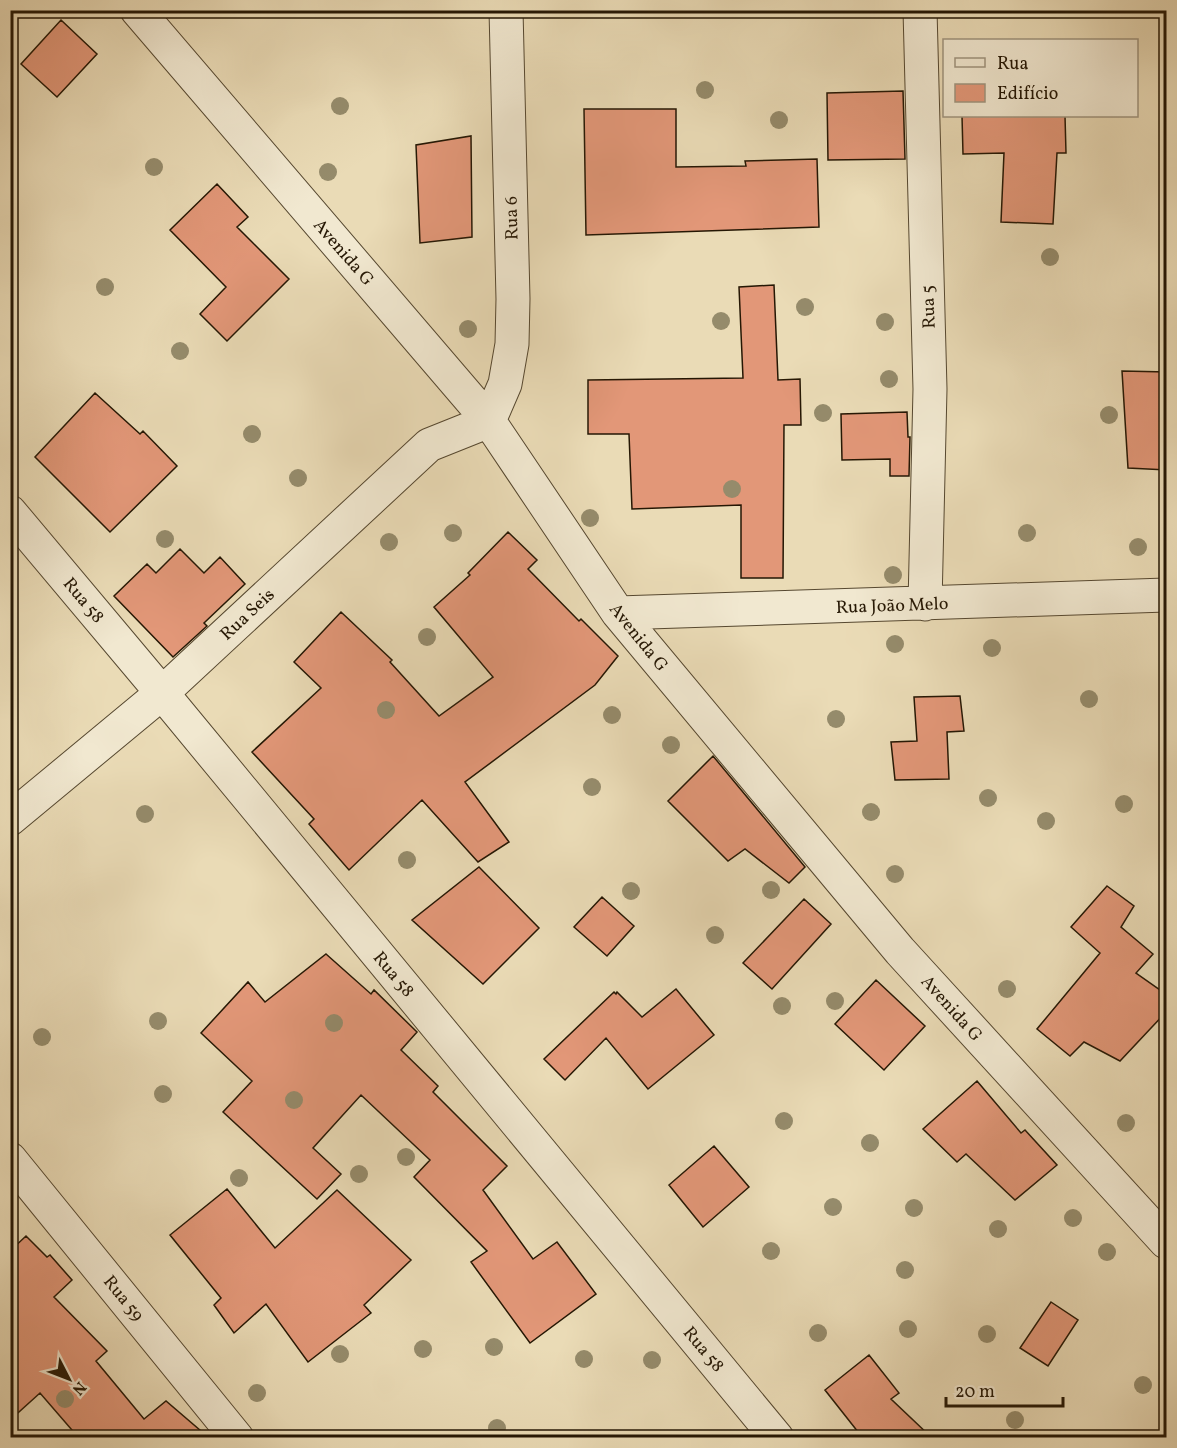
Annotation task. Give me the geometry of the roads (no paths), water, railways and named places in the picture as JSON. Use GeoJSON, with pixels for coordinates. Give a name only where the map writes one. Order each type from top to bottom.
{"type":"FeatureCollection","features":[{"type":"Feature","properties":{"kind":"street","name":"Avenida G"},"geometry":{"type":"LineString","coordinates":[[137,10],[489,421],[618,613],[900,951],[1167,1242]]}},
{"type":"Feature","properties":{"kind":"street","name":"Rua 6"},"geometry":{"type":"LineString","coordinates":[[489,421],[505,384],[512,344],[513,299],[506,10]]}},
{"type":"Feature","properties":{"kind":"street","name":"Rua 5"},"geometry":{"type":"LineString","coordinates":[[920,10],[930,389],[925,604]]}},
{"type":"Feature","properties":{"kind":"street","name":"Rua Seis"},"geometry":{"type":"LineString","coordinates":[[10,819],[162,693],[429,445],[489,421]]}},
{"type":"Feature","properties":{"kind":"street","name":"Rua 58"},"geometry":{"type":"LineString","coordinates":[[10,512],[777,1437]]}},
{"type":"Feature","properties":{"kind":"street","name":"Rua João Melo"},"geometry":{"type":"LineString","coordinates":[[618,613],[1167,595]]}},
{"type":"Feature","properties":{"kind":"street","name":"Rua 59"},"geometry":{"type":"LineString","coordinates":[[10,1159],[237,1437]]}}]}
